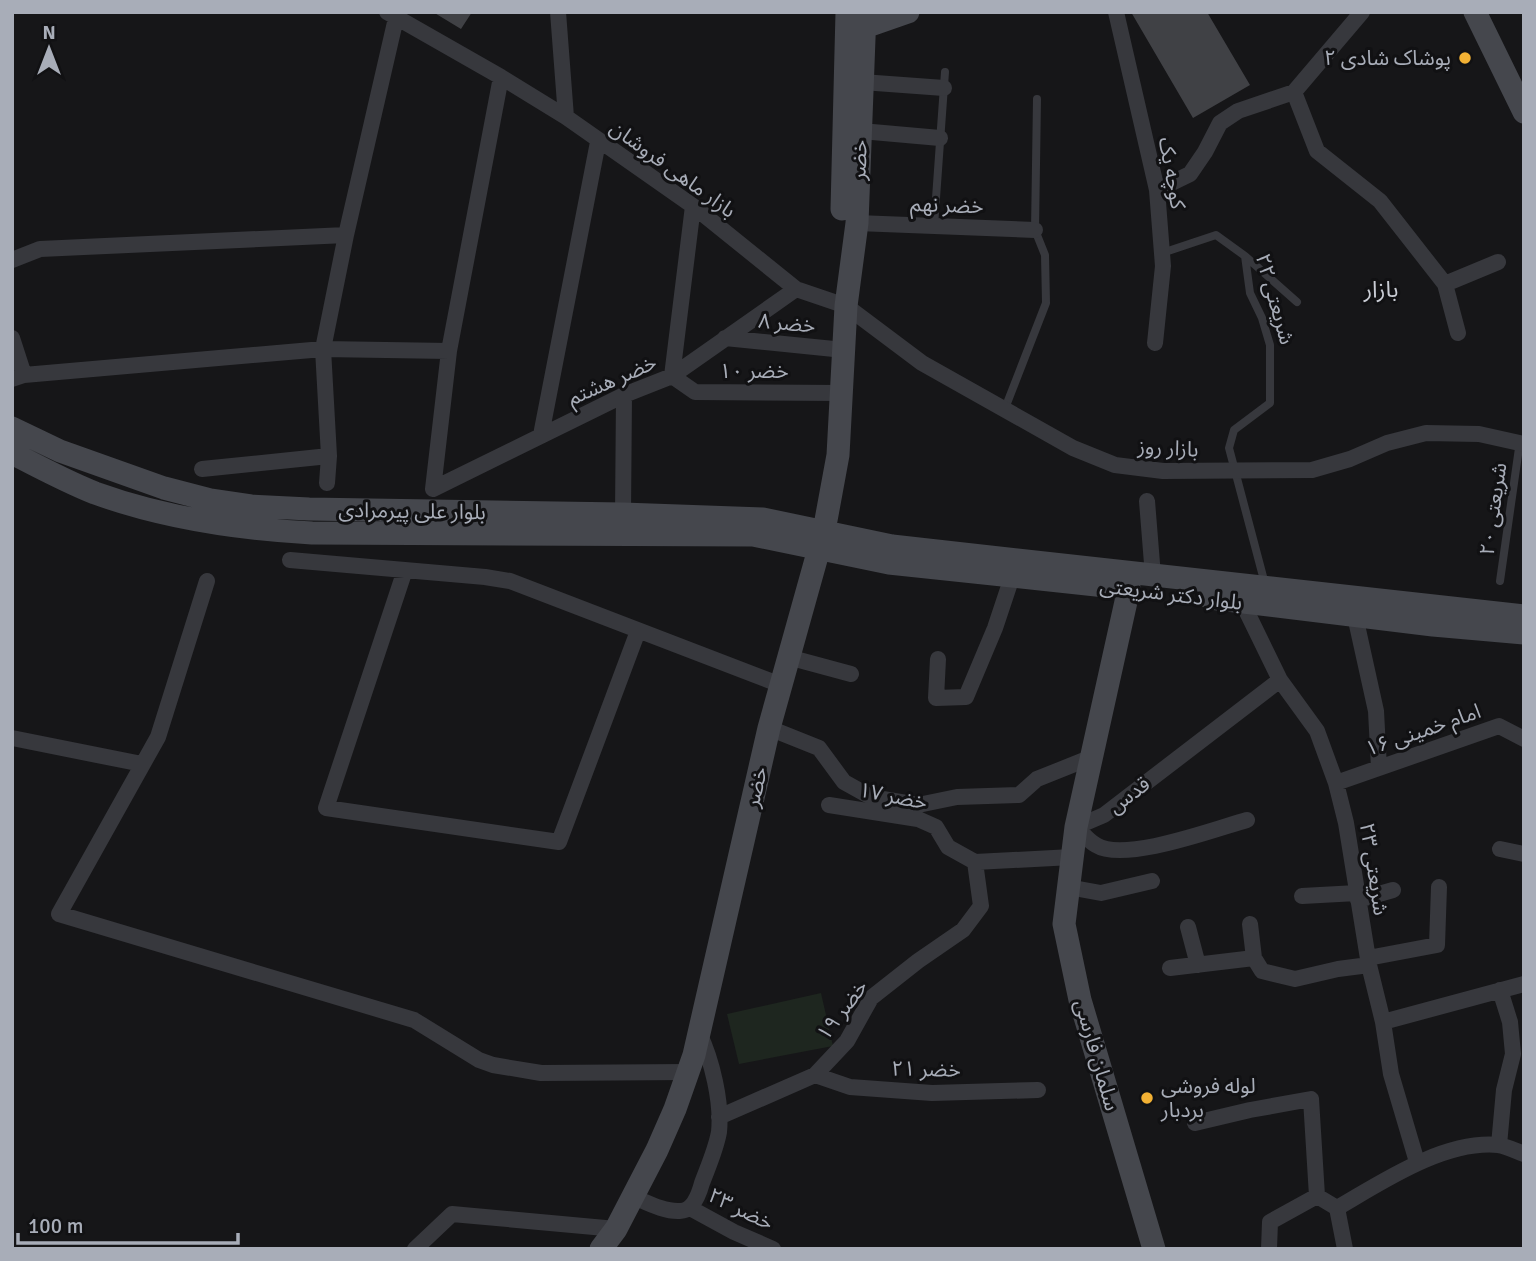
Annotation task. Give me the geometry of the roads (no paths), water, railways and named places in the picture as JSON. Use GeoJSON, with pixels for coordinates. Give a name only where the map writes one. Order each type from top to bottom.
{"type":"FeatureCollection","features":[{"type":"Feature","properties":{"kind":"street"},"geometry":{"type":"LineString","coordinates":[[558,12],[566,117]]}},
{"type":"Feature","properties":{"kind":"street"},"geometry":{"type":"LineString","coordinates":[[856,19],[908,12]]}},
{"type":"Feature","properties":{"kind":"street","name":"کوچه یک"},"geometry":{"type":"LineString","coordinates":[[1116,12],[1157,190],[1163,266],[1155,343]]}},
{"type":"Feature","properties":{"kind":"street"},"geometry":{"type":"LineString","coordinates":[[1157,190],[1190,174],[1220,123],[1238,111],[1294,92],[1362,12]]}},
{"type":"Feature","properties":{"kind":"street"},"geometry":{"type":"LineString","coordinates":[[1475,12],[1524,112]]}},
{"type":"Feature","properties":{"kind":"street"},"geometry":{"type":"LineString","coordinates":[[327,483],[329,456],[323,349],[392,15]]}},
{"type":"Feature","properties":{"kind":"street","name":"بازار ماهی فروشان"},"geometry":{"type":"LineString","coordinates":[[392,15],[566,117],[598,142],[693,206],[796,289],[846,306]]}},
{"type":"Feature","properties":{"kind":"street","name":"خضر"},"geometry":{"type":"LineString","coordinates":[[601,1249],[634,1197],[671,1119],[688,1072],[769,728],[822,539],[838,455],[846,306],[857,223],[862,82],[856,19]]}},
{"type":"Feature","properties":{"kind":"street","name":"خضر"},"geometry":{"type":"LineString","coordinates":[[846,306],[842,222],[856,19]]}},
{"type":"Feature","properties":{"kind":"street"},"geometry":{"type":"LineString","coordinates":[[12,338],[18,377],[323,349],[449,351],[501,77]]}},
{"type":"Feature","properties":{"kind":"street"},"geometry":{"type":"LineString","coordinates":[[862,82],[945,80]]}},
{"type":"Feature","properties":{"kind":"street"},"geometry":{"type":"LineString","coordinates":[[1294,92],[1317,151],[1380,201],[1445,284],[1458,333]]}},
{"type":"Feature","properties":{"kind":"street"},"geometry":{"type":"LineString","coordinates":[[860,131],[940,138]]}},
{"type":"Feature","properties":{"kind":"street"},"geometry":{"type":"LineString","coordinates":[[541,435],[598,142]]}},
{"type":"Feature","properties":{"kind":"street"},"geometry":{"type":"LineString","coordinates":[[672,376],[693,206]]}},
{"type":"Feature","properties":{"kind":"street","name":"خضر نهم"},"geometry":{"type":"LineString","coordinates":[[857,223],[1035,230]]}},
{"type":"Feature","properties":{"kind":"street"},"geometry":{"type":"LineString","coordinates":[[12,260],[40,249],[346,235]]}},
{"type":"Feature","properties":{"kind":"street"},"geometry":{"type":"LineString","coordinates":[[1445,284],[1498,262]]}},
{"type":"Feature","properties":{"kind":"street","name":"خضر هشتم"},"geometry":{"type":"LineString","coordinates":[[449,351],[433,489],[624,395],[672,376],[796,289]]}},
{"type":"Feature","properties":{"kind":"street","name":"بازار روز"},"geometry":{"type":"LineString","coordinates":[[846,306],[922,363],[1073,448],[1115,465],[1163,471],[1312,470],[1350,459],[1387,443],[1426,433],[1479,434],[1522,442]]}},
{"type":"Feature","properties":{"kind":"street","name":"خضر ۸"},"geometry":{"type":"LineString","coordinates":[[725,338],[844,349]]}},
{"type":"Feature","properties":{"kind":"street","name":"خضر ۱۰"},"geometry":{"type":"LineString","coordinates":[[672,376],[695,392],[842,393]]}},
{"type":"Feature","properties":{"kind":"street"},"geometry":{"type":"LineString","coordinates":[[622,524],[624,395]]}},
{"type":"Feature","properties":{"kind":"street","name":"بلوار علی پیرمرادی"},"geometry":{"type":"LineString","coordinates":[[12,428],[71,455],[164,488],[210,500],[251,506],[622,524],[822,539]]}},
{"type":"Feature","properties":{"kind":"street","name":"بلوار علی پیرمرادی"},"geometry":{"type":"LineString","coordinates":[[12,453],[94,492],[164,512],[260,530],[312,533],[622,524]]}},
{"type":"Feature","properties":{"kind":"street"},"geometry":{"type":"LineString","coordinates":[[202,470],[329,456]]}},
{"type":"Feature","properties":{"kind":"street"},"geometry":{"type":"LineString","coordinates":[[1147,501],[1153,576]]}},
{"type":"Feature","properties":{"kind":"street","name":"بلوار دکتر شریعتی"},"geometry":{"type":"LineString","coordinates":[[822,539],[891,555],[1012,577],[1433,625],[1524,632]]}},
{"type":"Feature","properties":{"kind":"street","name":"بلوار دکتر شریعتی"},"geometry":{"type":"LineString","coordinates":[[891,555],[1153,576],[1524,616]]}},
{"type":"Feature","properties":{"kind":"street"},"geometry":{"type":"LineString","coordinates":[[290,560],[510,581],[780,685]]}},
{"type":"Feature","properties":{"kind":"street"},"geometry":{"type":"LineString","coordinates":[[405,570],[326,808],[559,842],[638,631]]}},
{"type":"Feature","properties":{"kind":"street"},"geometry":{"type":"LineString","coordinates":[[938,659],[936,698],[966,697],[995,628],[1012,577]]}},
{"type":"Feature","properties":{"kind":"street"},"geometry":{"type":"LineString","coordinates":[[207,581],[158,737],[58,914],[414,1020],[479,1060],[493,1065],[541,1073],[688,1072]]}},
{"type":"Feature","properties":{"kind":"street"},"geometry":{"type":"LineString","coordinates":[[975,862],[1072,857],[1076,827],[1129,589]]}},
{"type":"Feature","properties":{"kind":"street","name":"شریعتی ۲۳"},"geometry":{"type":"LineString","coordinates":[[1242,602],[1280,680],[1317,731],[1336,783],[1346,823],[1368,962],[1383,1022],[1391,1074],[1417,1162]]}},
{"type":"Feature","properties":{"kind":"street"},"geometry":{"type":"LineString","coordinates":[[1355,616],[1376,711],[1379,768]]}},
{"type":"Feature","properties":{"kind":"street"},"geometry":{"type":"LineString","coordinates":[[788,657],[851,674]]}},
{"type":"Feature","properties":{"kind":"street","name":"قدس"},"geometry":{"type":"LineString","coordinates":[[1076,827],[1104,815],[1280,680]]}},
{"type":"Feature","properties":{"kind":"street","name":"امام خمینی ۱۶"},"geometry":{"type":"LineString","coordinates":[[1336,783],[1499,726],[1524,739]]}},
{"type":"Feature","properties":{"kind":"street"},"geometry":{"type":"LineString","coordinates":[[769,728],[819,748],[844,782],[871,797],[918,805],[957,797],[1019,795],[1037,779],[1092,757]]}},
{"type":"Feature","properties":{"kind":"street"},"geometry":{"type":"LineString","coordinates":[[12,738],[142,764]]}},
{"type":"Feature","properties":{"kind":"street","name":"خضر ۱۷"},"geometry":{"type":"LineString","coordinates":[[829,805],[918,819],[936,827],[948,847],[975,862]]}},
{"type":"Feature","properties":{"kind":"street"},"geometry":{"type":"LineString","coordinates":[[1076,827],[1097,846],[1119,852],[1156,846],[1247,820]]}},
{"type":"Feature","properties":{"kind":"street"},"geometry":{"type":"LineString","coordinates":[[1500,849],[1524,854]]}},
{"type":"Feature","properties":{"kind":"street","name":"سلمان فارسی"},"geometry":{"type":"LineString","coordinates":[[1072,857],[1064,924],[1080,1000],[1154,1249]]}},
{"type":"Feature","properties":{"kind":"street","name":"خضر ۱۹"},"geometry":{"type":"LineString","coordinates":[[719,1117],[815,1074],[847,1041],[871,998],[963,930],[981,906],[975,862]]}},
{"type":"Feature","properties":{"kind":"street"},"geometry":{"type":"LineString","coordinates":[[1069,887],[1101,893],[1152,881]]}},
{"type":"Feature","properties":{"kind":"street"},"geometry":{"type":"LineString","coordinates":[[1250,924],[1254,958],[1262,971],[1295,979],[1437,945],[1439,887]]}},
{"type":"Feature","properties":{"kind":"street"},"geometry":{"type":"LineString","coordinates":[[1302,896],[1358,897],[1393,890]]}},
{"type":"Feature","properties":{"kind":"street"},"geometry":{"type":"LineString","coordinates":[[1188,927],[1198,965]]}},
{"type":"Feature","properties":{"kind":"street"},"geometry":{"type":"LineString","coordinates":[[1170,968],[1254,958]]}},
{"type":"Feature","properties":{"kind":"street"},"geometry":{"type":"LineString","coordinates":[[1383,1022],[1524,984]]}},
{"type":"Feature","properties":{"kind":"street"},"geometry":{"type":"LineString","coordinates":[[1499,1145],[1504,1090],[1518,1035],[1510,1022],[1500,990]]}},
{"type":"Feature","properties":{"kind":"street"},"geometry":{"type":"LineString","coordinates":[[634,1197],[651,1205],[682,1211],[690,1208],[699,1193],[718,1135],[719,1117],[711,1058],[698,1031]]}},
{"type":"Feature","properties":{"kind":"street","name":"خضر ۲۱"},"geometry":{"type":"LineString","coordinates":[[815,1074],[850,1087],[932,1093],[1038,1090]]}},
{"type":"Feature","properties":{"kind":"street"},"geometry":{"type":"LineString","coordinates":[[1195,1123],[1311,1099],[1317,1196]]}},
{"type":"Feature","properties":{"kind":"street"},"geometry":{"type":"LineString","coordinates":[[1337,1208],[1417,1162],[1458,1149],[1499,1145],[1524,1154]]}},
{"type":"Feature","properties":{"kind":"street"},"geometry":{"type":"LineString","coordinates":[[1317,1196],[1337,1208],[1345,1249]]}},
{"type":"Feature","properties":{"kind":"street"},"geometry":{"type":"LineString","coordinates":[[1269,1249],[1270,1222],[1317,1196]]}},
{"type":"Feature","properties":{"kind":"street","name":"خضر ۲۳"},"geometry":{"type":"LineString","coordinates":[[690,1208],[773,1249]]}},
{"type":"Feature","properties":{"kind":"street"},"geometry":{"type":"LineString","coordinates":[[415,1249],[452,1214],[616,1228]]}},
{"type":"Feature","properties":{"kind":"lane"},"geometry":{"type":"LineString","coordinates":[[934,226],[945,80]]}},
{"type":"Feature","properties":{"kind":"lane"},"geometry":{"type":"LineString","coordinates":[[1004,411],[1046,303],[1045,256],[1035,230],[1037,99]]}},
{"type":"Feature","properties":{"kind":"lane","name":"شریعتی ۲۲"},"geometry":{"type":"LineString","coordinates":[[1162,253],[1216,234],[1245,256],[1250,293],[1262,318],[1270,345],[1270,403],[1234,430],[1229,448],[1267,589]]}},
{"type":"Feature","properties":{"kind":"lane"},"geometry":{"type":"LineString","coordinates":[[1245,256],[1297,302]]}},
{"type":"Feature","properties":{"kind":"lane","name":"شریعتی ۲۰"},"geometry":{"type":"LineString","coordinates":[[1500,581],[1522,442]]}},
{"type":"Feature","properties":{"kind":"place","name":"پوشاک شادی ۲"},"geometry":{"type":"Point","coordinates":[1465,58]}},
{"type":"Feature","properties":{"kind":"place","name":"لوله فروشی بردبار"},"geometry":{"type":"Point","coordinates":[1147,1098]}},
{"type":"Feature","properties":{"kind":"district","name":"بازار"},"geometry":{"type":"Point","coordinates":[1381,289]}}]}
